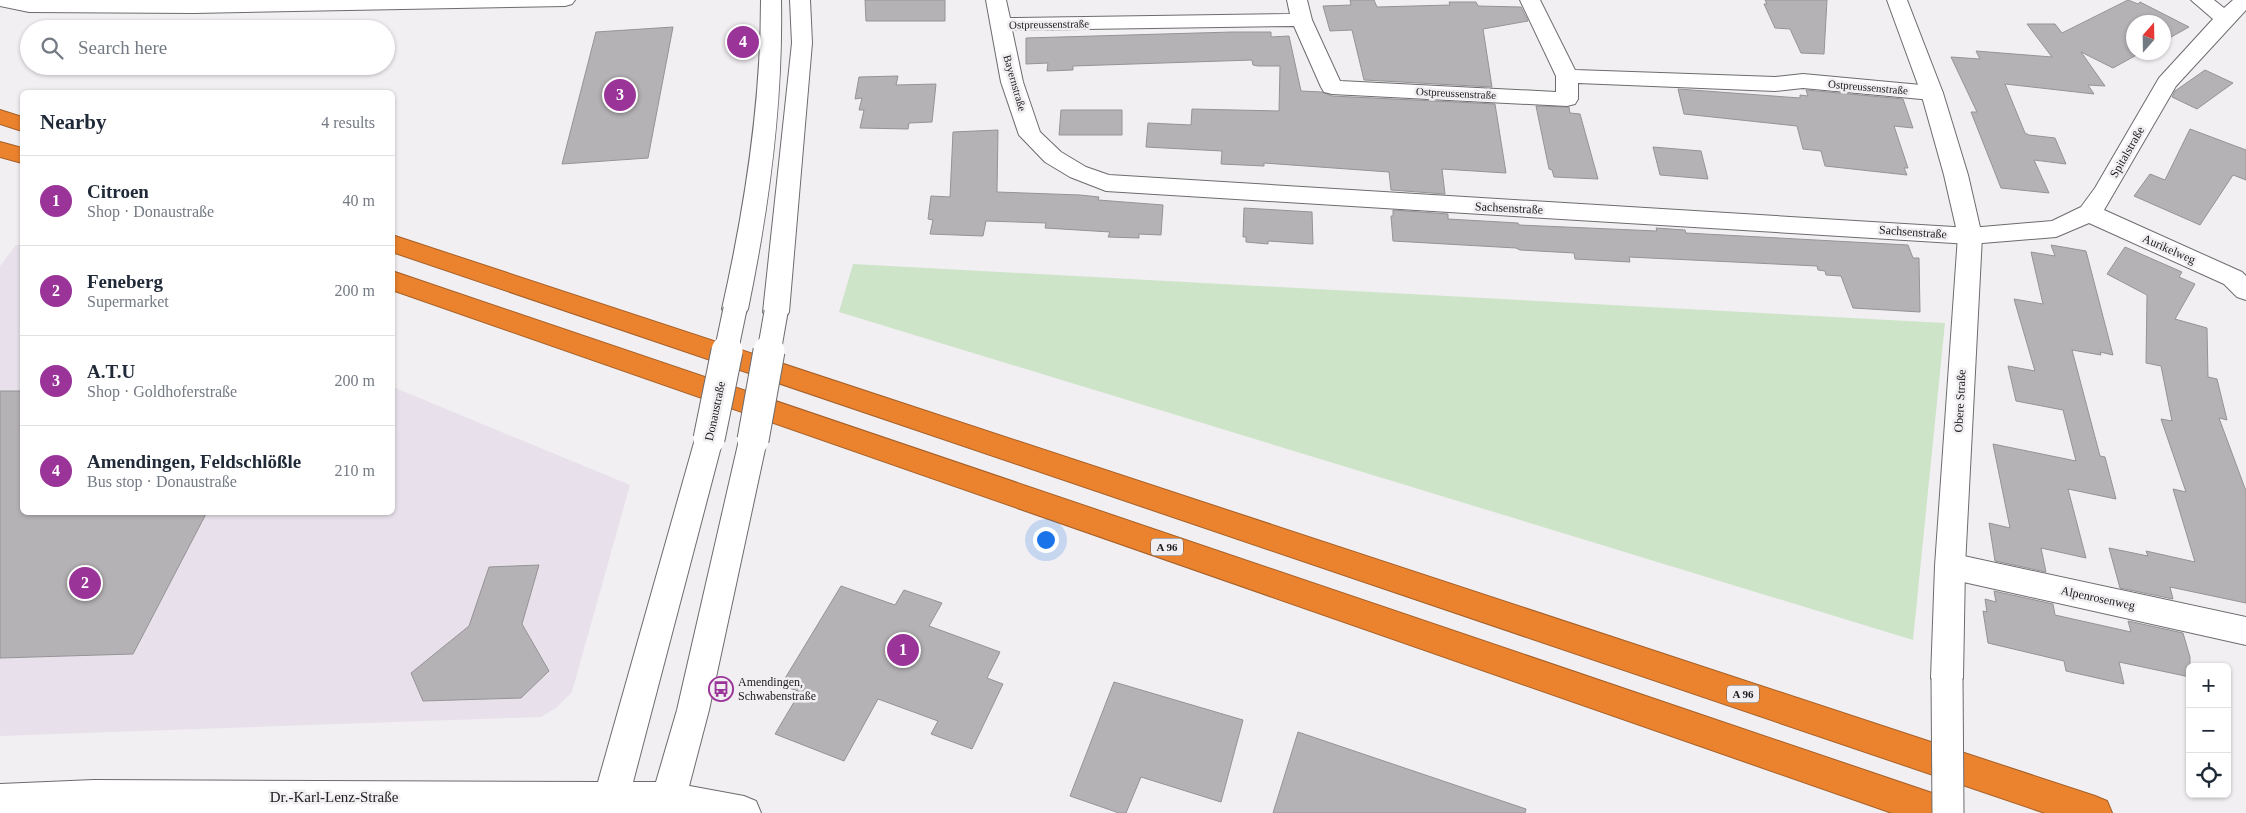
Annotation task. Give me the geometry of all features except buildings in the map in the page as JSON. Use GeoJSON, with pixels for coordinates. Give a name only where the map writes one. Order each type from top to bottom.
{"type":"FeatureCollection","features":[{"type":"Feature","properties":{"kind":"highway"},"geometry":{"type":"LineString","coordinates":[[0,117],[20,123]]}},
{"type":"Feature","properties":{"kind":"highway"},"geometry":{"type":"LineString","coordinates":[[0,148],[20,155]]}},
{"type":"Feature","properties":{"kind":"highway","name":"A 96"},"geometry":{"type":"LineString","coordinates":[[395,244],[2095,813]]}},
{"type":"Feature","properties":{"kind":"highway","name":"A 96"},"geometry":{"type":"LineString","coordinates":[[395,281],[1941,813]]}},
{"type":"Feature","properties":{"kind":"street"},"geometry":{"type":"LineString","coordinates":[[1,0],[29,6],[194,6],[565,0]]}},
{"type":"Feature","properties":{"kind":"street","name":"Donaustraße"},"geometry":{"type":"LineString","coordinates":[[608,805],[709,439],[746,261],[764,140],[772,32],[770,0]]}},
{"type":"Feature","properties":{"kind":"street"},"geometry":{"type":"LineString","coordinates":[[666,806],[692,710],[753,440],[776,312],[802,43],[800,0]]}},
{"type":"Feature","properties":{"kind":"street","name":"Bayernstraße"},"geometry":{"type":"LineString","coordinates":[[996,0],[999,24],[1012,82],[1030,135],[1053,157]]}},
{"type":"Feature","properties":{"kind":"street"},"geometry":{"type":"LineString","coordinates":[[1530,0],[1567,76]]}},
{"type":"Feature","properties":{"kind":"street","name":"Obere Straße"},"geometry":{"type":"LineString","coordinates":[[1897,0],[1932,93],[1956,175],[1970,236],[1950,566],[1947,678],[1948,813]]}},
{"type":"Feature","properties":{"kind":"street"},"geometry":{"type":"LineString","coordinates":[[2201,0],[2224,18]]}},
{"type":"Feature","properties":{"kind":"street","name":"Spitalstraße"},"geometry":{"type":"LineString","coordinates":[[1970,236],[2056,229],[2089,213],[2104,192],[2166,83],[2224,18],[2245,0]]}},
{"type":"Feature","properties":{"kind":"street","name":"Ostpreussenstraße"},"geometry":{"type":"LineString","coordinates":[[999,24],[1299,10],[1332,87],[1567,99],[1567,76],[1775,84],[1803,81],[1932,93]]}},
{"type":"Feature","properties":{"kind":"street","name":"Sachsenstraße"},"geometry":{"type":"LineString","coordinates":[[1053,157],[1078,172],[1106,183],[1137,186],[1970,236]]}},
{"type":"Feature","properties":{"kind":"street","name":"Aurikelweg"},"geometry":{"type":"LineString","coordinates":[[2089,213],[2233,278],[2246,291]]}},
{"type":"Feature","properties":{"kind":"street","name":"Alpenrosenweg"},"geometry":{"type":"LineString","coordinates":[[1950,566],[2246,631]]}},
{"type":"Feature","properties":{"kind":"street","name":"Dr.-Karl-Lenz-Straße"},"geometry":{"type":"LineString","coordinates":[[0,801],[94,797],[608,805],[666,806],[744,813]]}},
{"type":"Feature","properties":{"kind":"shaded area"},"geometry":{"type":"Polygon","coordinates":[[[16,245],[20,245],[20,515],[395,515],[395,388],[630,485],[572,692],[556,708],[541,717],[0,736],[0,266],[16,245]]]}},
{"type":"Feature","properties":{"kind":"green space"},"geometry":{"type":"Polygon","coordinates":[[[853,264],[1945,323],[1913,640],[839,312],[853,264]]]}},
{"type":"Feature","properties":{"kind":"place","name":"Amendingen, Feldschlößle"},"geometry":{"type":"Point","coordinates":[743,42]}},
{"type":"Feature","properties":{"kind":"place","name":"A.T.U"},"geometry":{"type":"Point","coordinates":[620,95]}},
{"type":"Feature","properties":{"kind":"place","name":"Feneberg"},"geometry":{"type":"Point","coordinates":[85,583]}},
{"type":"Feature","properties":{"kind":"place","name":"Citroen"},"geometry":{"type":"Point","coordinates":[903,650]}},
{"type":"Feature","properties":{"kind":"place","name":"Amendingen, Schwabenstraße"},"geometry":{"type":"Point","coordinates":[721,689]}}]}
